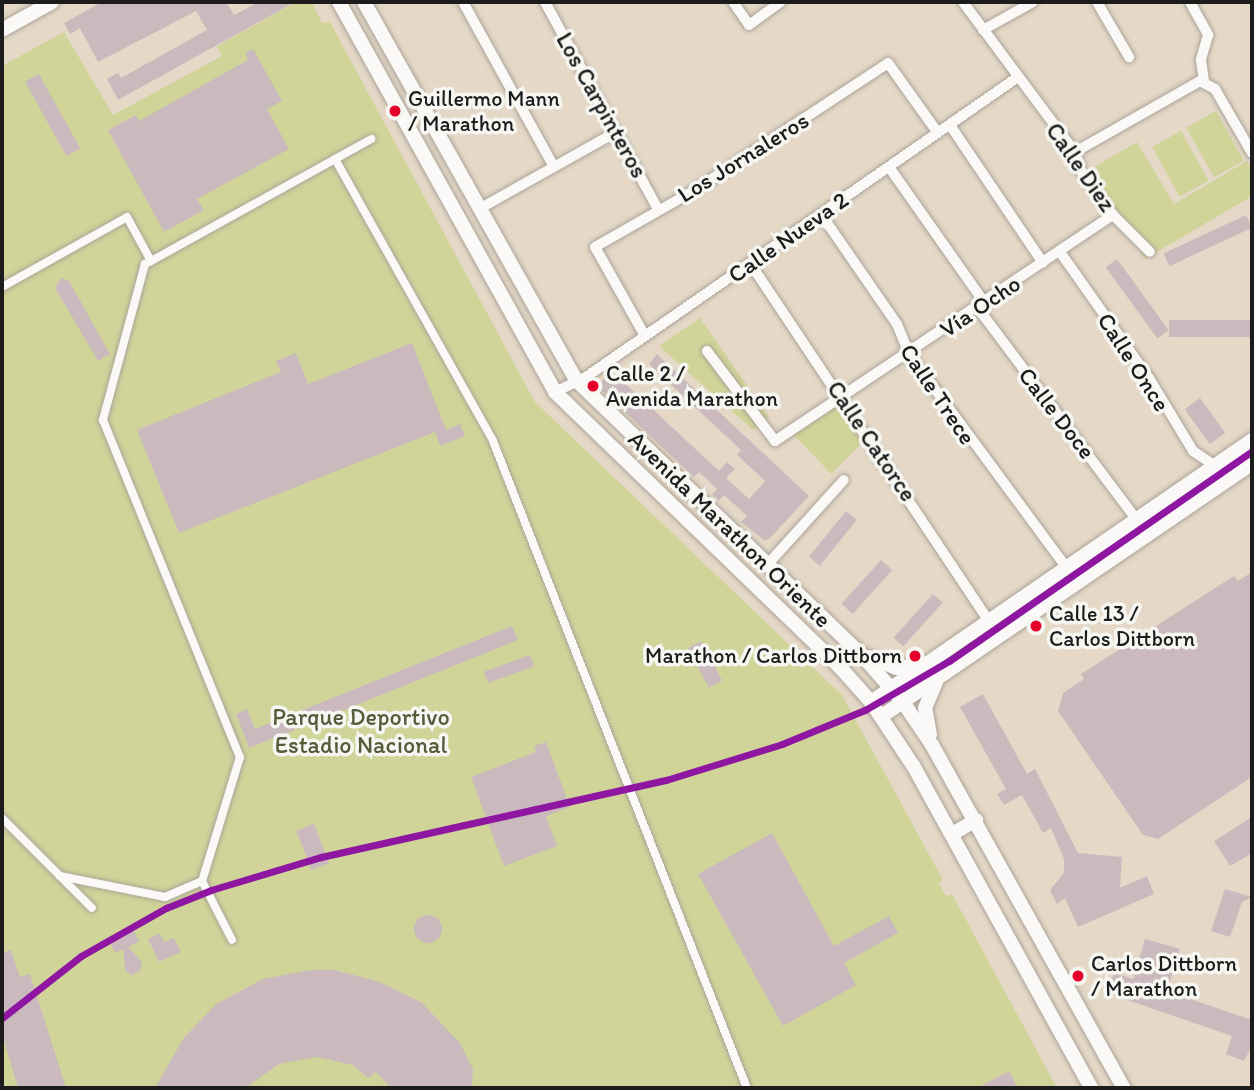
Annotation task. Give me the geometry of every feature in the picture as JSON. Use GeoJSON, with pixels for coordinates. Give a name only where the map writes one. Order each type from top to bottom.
{"type":"FeatureCollection","features":[{"type":"Feature","properties":{"kind":"main road"},"geometry":{"type":"LineString","coordinates":[[2,30],[52,2]]}},
{"type":"Feature","properties":{"kind":"main road","name":"Avenida Marathon Oriente"},"geometry":{"type":"LineString","coordinates":[[338,2],[555,391],[839,666],[871,702],[952,834],[1091,1088]]}},
{"type":"Feature","properties":{"kind":"main road","name":"Avenida Marathon Oriente"},"geometry":{"type":"LineString","coordinates":[[365,2],[576,381],[859,652],[903,702],[976,820],[1124,1088]]}},
{"type":"Feature","properties":{"kind":"main road"},"geometry":{"type":"LineString","coordinates":[[871,702],[1252,440]]}},
{"type":"Feature","properties":{"kind":"main road"},"geometry":{"type":"LineString","coordinates":[[881,716],[1252,464]]}},
{"type":"Feature","properties":{"kind":"main road"},"geometry":{"type":"LineString","coordinates":[[671,505],[686,487]]}},
{"type":"Feature","properties":{"kind":"main road"},"geometry":{"type":"LineString","coordinates":[[859,652],[896,668],[933,661]]}},
{"type":"Feature","properties":{"kind":"main road"},"geometry":{"type":"LineString","coordinates":[[932,745],[925,708],[929,692],[942,676]]}},
{"type":"Feature","properties":{"kind":"main road"},"geometry":{"type":"LineString","coordinates":[[952,834],[976,820]]}},
{"type":"Feature","properties":{"kind":"street"},"geometry":{"type":"LineString","coordinates":[[463,2],[554,167]]}},
{"type":"Feature","properties":{"kind":"street","name":"Los Carpinteros"},"geometry":{"type":"LineString","coordinates":[[545,2],[658,209]]}},
{"type":"Feature","properties":{"kind":"street"},"geometry":{"type":"LineString","coordinates":[[733,2],[749,25],[781,2]]}},
{"type":"Feature","properties":{"kind":"street","name":"Calle Diez"},"geometry":{"type":"LineString","coordinates":[[962,2],[1074,152],[1081,171],[1113,215],[1150,252]]}},
{"type":"Feature","properties":{"kind":"street"},"geometry":{"type":"LineString","coordinates":[[984,30],[1033,2]]}},
{"type":"Feature","properties":{"kind":"street"},"geometry":{"type":"LineString","coordinates":[[1097,2],[1129,57]]}},
{"type":"Feature","properties":{"kind":"street"},"geometry":{"type":"LineString","coordinates":[[1190,2],[1208,35],[1201,60],[1204,81],[1215,89],[1252,153]]}},
{"type":"Feature","properties":{"kind":"street","name":"Los Jornaleros"},"geometry":{"type":"LineString","coordinates":[[645,336],[596,247],[888,63],[938,133]]}},
{"type":"Feature","properties":{"kind":"street","name":"Calle Nueva 2"},"geometry":{"type":"LineString","coordinates":[[555,391],[576,381],[645,336],[1018,77]]}},
{"type":"Feature","properties":{"kind":"street"},"geometry":{"type":"LineString","coordinates":[[1074,152],[1204,81]]}},
{"type":"Feature","properties":{"kind":"street"},"geometry":{"type":"LineString","coordinates":[[950,125],[1043,263]]}},
{"type":"Feature","properties":{"kind":"street"},"geometry":{"type":"LineString","coordinates":[[479,209],[617,132]]}},
{"type":"Feature","properties":{"kind":"street"},"geometry":{"type":"LineString","coordinates":[[232,940],[202,881],[240,757],[103,420],[145,264],[371,138]]}},
{"type":"Feature","properties":{"kind":"street"},"geometry":{"type":"LineString","coordinates":[[335,159],[493,441],[747,1088]]}},
{"type":"Feature","properties":{"kind":"street","name":"Calle Doce"},"geometry":{"type":"LineString","coordinates":[[889,167],[981,304],[1136,519]]}},
{"type":"Feature","properties":{"kind":"street","name":"Calle Trece"},"geometry":{"type":"LineString","coordinates":[[821,214],[897,324],[909,354],[1067,568]]}},
{"type":"Feature","properties":{"kind":"street","name":"Vía Ocho"},"geometry":{"type":"LineString","coordinates":[[707,351],[775,441],[909,354],[1113,215]]}},
{"type":"Feature","properties":{"kind":"street"},"geometry":{"type":"LineString","coordinates":[[2,287],[127,217],[151,261]]}},
{"type":"Feature","properties":{"kind":"street","name":"Calle Once"},"geometry":{"type":"LineString","coordinates":[[1060,252],[1149,378],[1186,441],[1214,467]]}},
{"type":"Feature","properties":{"kind":"street","name":"Calle Catorce"},"geometry":{"type":"LineString","coordinates":[[750,263],[842,396],[989,622]]}},
{"type":"Feature","properties":{"kind":"street"},"geometry":{"type":"LineString","coordinates":[[768,564],[844,480]]}},
{"type":"Feature","properties":{"kind":"street"},"geometry":{"type":"LineString","coordinates":[[2,818],[92,908]]}},
{"type":"Feature","properties":{"kind":"street"},"geometry":{"type":"LineString","coordinates":[[60,876],[165,897],[202,881]]}},
{"type":"Feature","properties":{"kind":"green space","name":"Parque Deportivo Estadio Nacional"},"geometry":{"type":"Polygon","coordinates":[[[296,2],[312,2],[322,23],[330,22],[535,402],[842,695],[943,880],[939,883],[946,896],[952,894],[1057,1088],[2,1088],[2,66],[64,32],[113,115],[222,56],[217,46],[296,2]]]}},
{"type":"Feature","properties":{"kind":"green space"},"geometry":{"type":"Polygon","coordinates":[[[1216,111],[1244,161],[1214,177],[1186,127],[1216,111]]]}},
{"type":"Feature","properties":{"kind":"green space"},"geometry":{"type":"Polygon","coordinates":[[[1181,131],[1209,181],[1180,197],[1152,147],[1181,131]]]}},
{"type":"Feature","properties":{"kind":"green space"},"geometry":{"type":"Polygon","coordinates":[[[1137,142],[1174,204],[1247,161],[1252,169],[1252,196],[1145,259],[1092,168],[1137,142]]]}},
{"type":"Feature","properties":{"kind":"green space"},"geometry":{"type":"Polygon","coordinates":[[[700,318],[769,417],[753,430],[659,346],[700,318]]]}},
{"type":"Feature","properties":{"kind":"green space"},"geometry":{"type":"Polygon","coordinates":[[[837,405],[864,441],[831,474],[793,434],[837,405]]]}},
{"type":"Feature","properties":{"kind":"building"},"geometry":{"type":"Polygon","coordinates":[[[102,2],[226,2],[234,15],[259,2],[295,2],[118,100],[107,79],[118,73],[121,78],[207,30],[196,11],[98,62],[80,28],[70,34],[64,23],[102,2]]]}},
{"type":"Feature","properties":{"kind":"building"},"geometry":{"type":"Polygon","coordinates":[[[253,49],[282,101],[267,109],[289,149],[197,199],[204,210],[164,232],[108,130],[136,115],[139,121],[248,60],[245,53],[253,49]]]}},
{"type":"Feature","properties":{"kind":"building"},"geometry":{"type":"Polygon","coordinates":[[[39,74],[80,148],[66,156],[25,82],[39,74]]]}},
{"type":"Feature","properties":{"kind":"building"},"geometry":{"type":"Polygon","coordinates":[[[1246,215],[1252,228],[1169,266],[1164,253],[1246,215]]]}},
{"type":"Feature","properties":{"kind":"building"},"geometry":{"type":"Polygon","coordinates":[[[1117,259],[1169,330],[1157,338],[1106,267],[1117,259]]]}},
{"type":"Feature","properties":{"kind":"building"},"geometry":{"type":"Polygon","coordinates":[[[61,278],[69,281],[110,354],[98,361],[55,288],[61,278]]]}},
{"type":"Feature","properties":{"kind":"building"},"geometry":{"type":"Polygon","coordinates":[[[1169,320],[1252,320],[1252,337],[1169,337],[1169,320]]]}},
{"type":"Feature","properties":{"kind":"building"},"geometry":{"type":"Polygon","coordinates":[[[412,343],[446,430],[460,424],[465,436],[440,446],[435,432],[179,533],[137,430],[281,372],[276,361],[296,353],[308,384],[412,343]]]}},
{"type":"Feature","properties":{"kind":"building"},"geometry":{"type":"Polygon","coordinates":[[[657,354],[809,496],[765,541],[741,522],[747,516],[724,495],[719,501],[712,494],[717,489],[699,472],[694,477],[597,386],[605,378],[611,383],[617,376],[719,471],[727,462],[735,469],[726,478],[749,499],[765,481],[737,455],[741,450],[649,364],[657,354]]]}},
{"type":"Feature","properties":{"kind":"building"},"geometry":{"type":"Polygon","coordinates":[[[1200,398],[1225,433],[1210,444],[1185,409],[1200,398]]]}},
{"type":"Feature","properties":{"kind":"building"},"geometry":{"type":"Polygon","coordinates":[[[846,511],[857,520],[820,566],[809,557],[846,511]]]}},
{"type":"Feature","properties":{"kind":"building"},"geometry":{"type":"Polygon","coordinates":[[[881,560],[892,570],[853,614],[842,604],[881,560]]]}},
{"type":"Feature","properties":{"kind":"building"},"geometry":{"type":"Polygon","coordinates":[[[1252,572],[1252,777],[1158,839],[1143,835],[1058,711],[1063,693],[1084,679],[1081,674],[1234,576],[1238,581],[1252,572]]]}},
{"type":"Feature","properties":{"kind":"building"},"geometry":{"type":"Polygon","coordinates":[[[933,594],[943,603],[903,647],[894,638],[933,594]]]}},
{"type":"Feature","properties":{"kind":"building"},"geometry":{"type":"Polygon","coordinates":[[[512,626],[518,640],[249,748],[236,714],[247,709],[255,729],[512,626]]]}},
{"type":"Feature","properties":{"kind":"building"},"geometry":{"type":"Polygon","coordinates":[[[701,641],[722,681],[709,688],[688,648],[701,641]]]}},
{"type":"Feature","properties":{"kind":"building"},"geometry":{"type":"Polygon","coordinates":[[[530,655],[534,666],[488,683],[484,672],[530,655]]]}},
{"type":"Feature","properties":{"kind":"building"},"geometry":{"type":"Polygon","coordinates":[[[983,694],[1027,774],[1035,769],[1078,853],[1122,857],[1120,888],[1147,876],[1154,894],[1078,927],[1065,898],[1057,904],[1050,890],[1064,873],[1064,859],[1051,828],[1043,833],[1022,795],[1004,805],[997,794],[1006,789],[960,707],[983,694]]]}},
{"type":"Feature","properties":{"kind":"building"},"geometry":{"type":"Polygon","coordinates":[[[546,742],[570,807],[546,816],[557,846],[504,866],[471,777],[536,752],[534,746],[546,742]]]}},
{"type":"Feature","properties":{"kind":"building"},"geometry":{"type":"Polygon","coordinates":[[[1252,817],[1252,853],[1230,866],[1214,841],[1252,817]]]}},
{"type":"Feature","properties":{"kind":"building"},"geometry":{"type":"Polygon","coordinates":[[[314,824],[329,863],[311,870],[296,831],[314,824]]]}},
{"type":"Feature","properties":{"kind":"building"},"geometry":{"type":"Polygon","coordinates":[[[772,833],[834,946],[889,916],[898,933],[844,963],[856,985],[783,1026],[698,874],[772,833]]]}},
{"type":"Feature","properties":{"kind":"building"},"geometry":{"type":"Polygon","coordinates":[[[1225,889],[1252,897],[1242,902],[1230,937],[1211,931],[1225,889]]]}},
{"type":"Feature","properties":{"kind":"building"},"geometry":{"type":"Polygon","coordinates":[[[428,915],[438,919],[442,929],[438,939],[428,943],[418,939],[414,929],[418,919],[428,915]]]}},
{"type":"Feature","properties":{"kind":"building"},"geometry":{"type":"Polygon","coordinates":[[[134,931],[139,942],[128,947],[142,962],[140,971],[132,975],[125,970],[123,949],[115,953],[110,942],[134,931]]]}},
{"type":"Feature","properties":{"kind":"building"},"geometry":{"type":"Polygon","coordinates":[[[160,933],[164,942],[174,938],[181,952],[159,962],[148,939],[160,933]]]}},
{"type":"Feature","properties":{"kind":"building"},"geometry":{"type":"Polygon","coordinates":[[[1145,939],[1180,949],[1167,991],[1252,1020],[1252,1046],[1244,1061],[1226,1054],[1232,1036],[1107,993],[1114,973],[1133,979],[1145,939]]]}},
{"type":"Feature","properties":{"kind":"building"},"geometry":{"type":"Polygon","coordinates":[[[11,950],[20,977],[30,974],[66,1088],[18,1088],[2,1034],[2,953],[11,950]]]}},
{"type":"Feature","properties":{"kind":"building"},"geometry":{"type":"Polygon","coordinates":[[[310,970],[334,970],[377,981],[421,1002],[460,1043],[473,1069],[472,1088],[391,1088],[376,1072],[368,1078],[353,1065],[317,1057],[279,1064],[245,1088],[155,1088],[183,1039],[216,1004],[263,979],[310,970]]]}},
{"type":"Feature","properties":{"kind":"building"},"geometry":{"type":"Polygon","coordinates":[[[1009,1071],[1018,1088],[977,1088],[1009,1071]]]}},
{"type":"Feature","properties":{"kind":"transit line"},"geometry":{"type":"LineString","coordinates":[[2,1018],[81,956],[166,908],[211,890],[321,857],[666,780],[782,744],[865,710],[949,661],[1252,451]]}},
{"type":"Feature","properties":{"kind":"place","name":"Guillermo Mann / Marathon"},"geometry":{"type":"Point","coordinates":[395,111]}},
{"type":"Feature","properties":{"kind":"place","name":"Calle 2 / Avenida Marathon"},"geometry":{"type":"Point","coordinates":[593,386]}},
{"type":"Feature","properties":{"kind":"place","name":"Calle 13 / Carlos Dittborn"},"geometry":{"type":"Point","coordinates":[1036,626]}},
{"type":"Feature","properties":{"kind":"place","name":"Marathon / Carlos Dittborn"},"geometry":{"type":"Point","coordinates":[915,656]}},
{"type":"Feature","properties":{"kind":"place","name":"Carlos Dittborn / Marathon"},"geometry":{"type":"Point","coordinates":[1078,976]}}]}
